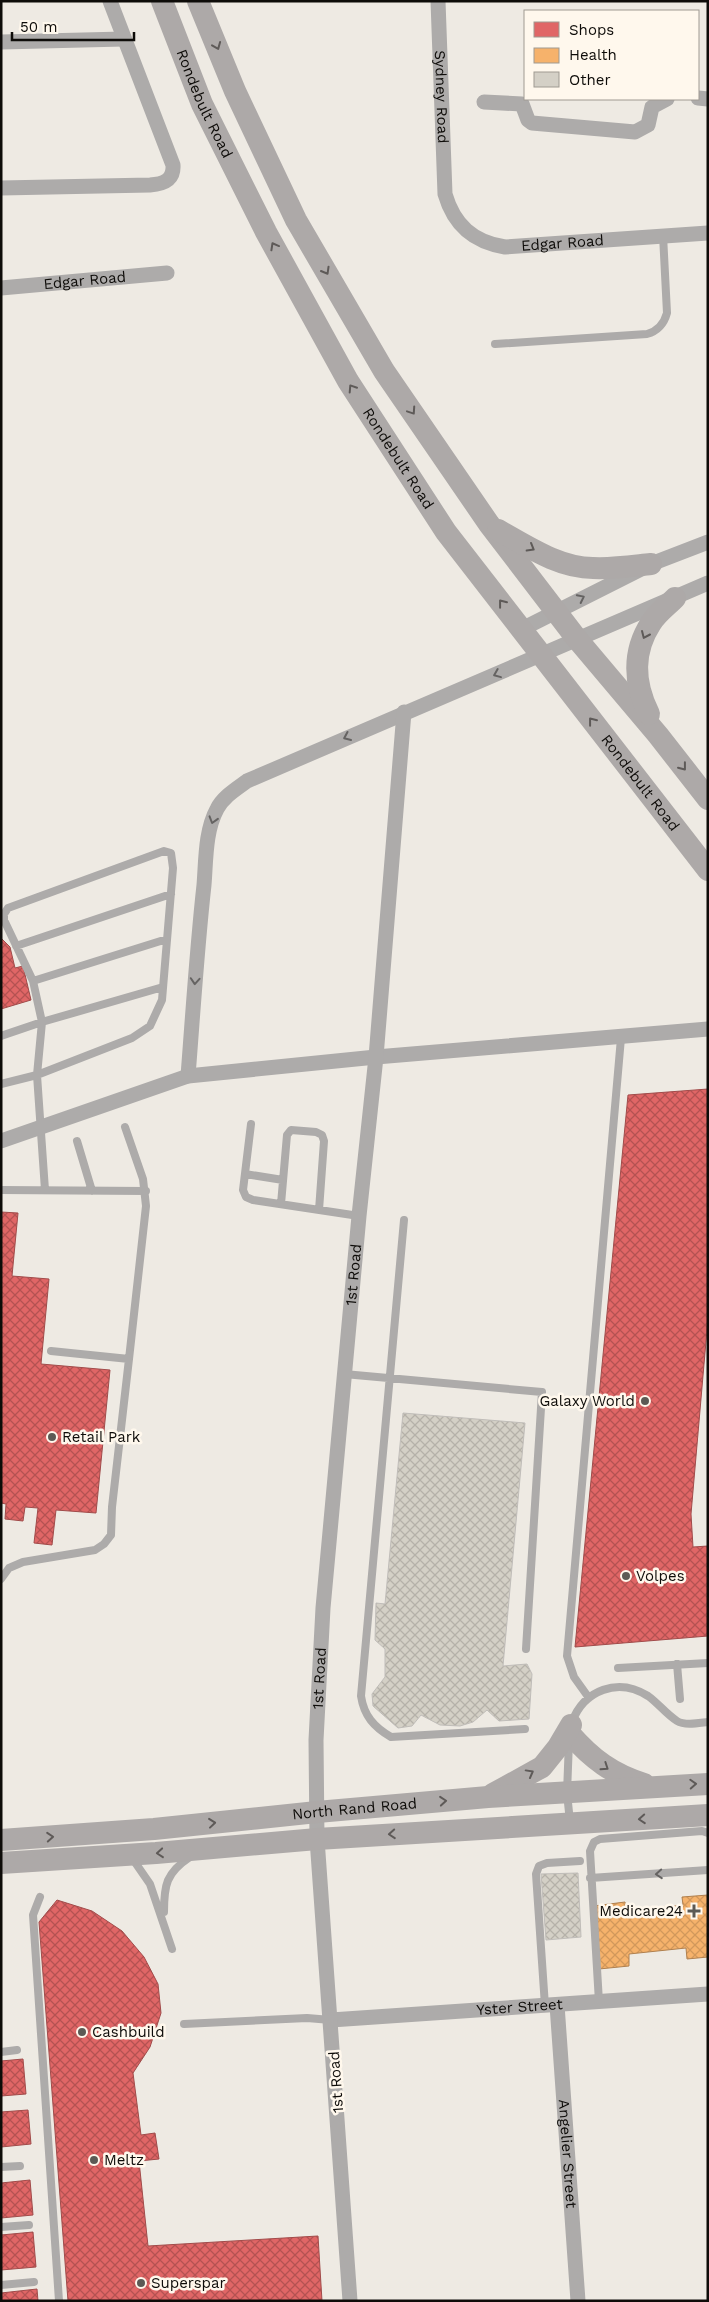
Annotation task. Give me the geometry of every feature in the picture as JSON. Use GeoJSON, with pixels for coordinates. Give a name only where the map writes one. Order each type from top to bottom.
{"type":"FeatureCollection","features":[{"type":"Feature","properties":{"kind":"main road","name":"Rondebult Road"},"geometry":{"type":"LineString","coordinates":[[162,1],[202,104],[266,232],[348,381],[446,532],[708,870]]}},
{"type":"Feature","properties":{"kind":"main road"},"geometry":{"type":"LineString","coordinates":[[198,1],[235,91],[296,220],[384,371],[489,524],[577,639],[658,735],[708,799]]}},
{"type":"Feature","properties":{"kind":"main road"},"geometry":{"type":"LineString","coordinates":[[489,524],[540,554],[568,564],[592,568],[651,564]]}},
{"type":"Feature","properties":{"kind":"main road"},"geometry":{"type":"LineString","coordinates":[[658,735],[637,684],[638,654],[652,621],[675,598]]}},
{"type":"Feature","properties":{"kind":"main road"},"geometry":{"type":"LineString","coordinates":[[488,1797],[542,1767],[571,1729],[594,1759],[608,1770],[626,1779],[652,1787]]}},
{"type":"Feature","properties":{"kind":"main road","name":"North Rand Road"},"geometry":{"type":"LineString","coordinates":[[1,1840],[154,1829],[488,1797],[708,1784]]}},
{"type":"Feature","properties":{"kind":"main road","name":"North Rand Road"},"geometry":{"type":"LineString","coordinates":[[1,1863],[129,1855],[317,1839],[708,1815]]}},
{"type":"Feature","properties":{"kind":"street"},"geometry":{"type":"LineString","coordinates":[[1,188],[150,185],[161,184],[170,179],[174,172],[173,164],[110,1]]}},
{"type":"Feature","properties":{"kind":"street","name":"Sydney Road"},"geometry":{"type":"LineString","coordinates":[[438,1],[445,194]]}},
{"type":"Feature","properties":{"kind":"street"},"geometry":{"type":"LineString","coordinates":[[1,42],[124,39]]}},
{"type":"Feature","properties":{"kind":"street"},"geometry":{"type":"LineString","coordinates":[[484,102],[522,104],[528,120],[532,123],[635,132],[648,125],[652,106],[665,100]]}},
{"type":"Feature","properties":{"kind":"street","name":"Edgar Road"},"geometry":{"type":"LineString","coordinates":[[445,194],[449,208],[466,231],[477,239],[491,245],[505,247],[708,233]]}},
{"type":"Feature","properties":{"kind":"street","name":"Edgar Road"},"geometry":{"type":"LineString","coordinates":[[1,288],[167,273]]}},
{"type":"Feature","properties":{"kind":"street"},"geometry":{"type":"LineString","coordinates":[[522,628],[651,564],[708,542]]}},
{"type":"Feature","properties":{"kind":"street"},"geometry":{"type":"LineString","coordinates":[[188,1076],[196,960],[205,869],[212,820],[217,808],[228,795],[247,781],[404,712],[542,656],[708,583]]}},
{"type":"Feature","properties":{"kind":"street","name":"1st Road"},"geometry":{"type":"LineString","coordinates":[[350,2301],[317,1839],[316,1740],[323,1608],[359,1216],[376,1057],[404,712]]}},
{"type":"Feature","properties":{"kind":"street"},"geometry":{"type":"LineString","coordinates":[[1,1141],[188,1076],[376,1057],[621,1038],[708,1029]]}},
{"type":"Feature","properties":{"kind":"street","name":"Yster Street"},"geometry":{"type":"LineString","coordinates":[[331,2020],[708,1994]]}},
{"type":"Feature","properties":{"kind":"street","name":"Angelier Street"},"geometry":{"type":"LineString","coordinates":[[551,2005],[578,2301]]}},
{"type":"Feature","properties":{"kind":"lane"},"geometry":{"type":"LineString","coordinates":[[494,344],[647,334],[656,330],[664,322],[667,313],[663,235]]}},
{"type":"Feature","properties":{"kind":"lane"},"geometry":{"type":"LineString","coordinates":[[1,1084],[36,1075],[132,1038],[150,1026],[162,1000],[171,894],[171,853],[164,851],[8,908],[4,914],[4,920],[33,981],[42,1022],[36,1075],[45,1190]]}},
{"type":"Feature","properties":{"kind":"lane"},"geometry":{"type":"LineString","coordinates":[[16,946],[171,894]]}},
{"type":"Feature","properties":{"kind":"lane"},"geometry":{"type":"LineString","coordinates":[[33,981],[167,939]]}},
{"type":"Feature","properties":{"kind":"lane"},"geometry":{"type":"LineString","coordinates":[[1,1036],[42,1022],[163,987]]}},
{"type":"Feature","properties":{"kind":"lane"},"geometry":{"type":"LineString","coordinates":[[589,1698],[574,1677],[567,1656],[621,1038]]}},
{"type":"Feature","properties":{"kind":"lane"},"geometry":{"type":"LineString","coordinates":[[251,1124],[243,1190],[246,1197],[253,1200],[359,1216]]}},
{"type":"Feature","properties":{"kind":"lane"},"geometry":{"type":"LineString","coordinates":[[1,1579],[9,1568],[23,1562],[95,1550],[104,1544],[111,1535],[112,1507],[146,1206],[146,1192],[125,1126]]}},
{"type":"Feature","properties":{"kind":"lane"},"geometry":{"type":"LineString","coordinates":[[281,1204],[287,1135],[292,1130],[316,1132],[322,1135],[324,1142],[319,1210]]}},
{"type":"Feature","properties":{"kind":"lane"},"geometry":{"type":"LineString","coordinates":[[77,1141],[92,1191]]}},
{"type":"Feature","properties":{"kind":"lane"},"geometry":{"type":"LineString","coordinates":[[245,1174],[284,1180]]}},
{"type":"Feature","properties":{"kind":"lane"},"geometry":{"type":"LineString","coordinates":[[1,1190],[146,1192]]}},
{"type":"Feature","properties":{"kind":"lane"},"geometry":{"type":"LineString","coordinates":[[404,1220],[361,1696],[363,1709],[376,1728],[391,1737],[525,1729]]}},
{"type":"Feature","properties":{"kind":"lane"},"geometry":{"type":"LineString","coordinates":[[51,1351],[129,1359]]}},
{"type":"Feature","properties":{"kind":"lane"},"geometry":{"type":"LineString","coordinates":[[344,1374],[390,1380],[542,1392],[526,1649]]}},
{"type":"Feature","properties":{"kind":"lane"},"geometry":{"type":"LineString","coordinates":[[618,1668],[708,1663]]}},
{"type":"Feature","properties":{"kind":"lane"},"geometry":{"type":"LineString","coordinates":[[677,1664],[680,1699]]}},
{"type":"Feature","properties":{"kind":"lane"},"geometry":{"type":"LineString","coordinates":[[570,1824],[567,1793],[571,1729],[574,1715],[595,1692],[605,1689],[632,1689],[645,1694],[678,1722],[687,1724],[708,1722]]}},
{"type":"Feature","properties":{"kind":"lane"},"geometry":{"type":"LineString","coordinates":[[599,2002],[590,1878],[590,1851],[594,1842],[600,1839],[702,1831],[708,1833]]}},
{"type":"Feature","properties":{"kind":"lane"},"geometry":{"type":"LineString","coordinates":[[164,1922],[164,1890],[166,1881],[182,1862],[201,1849]]}},
{"type":"Feature","properties":{"kind":"lane"},"geometry":{"type":"LineString","coordinates":[[129,1855],[150,1884],[172,1949]]}},
{"type":"Feature","properties":{"kind":"lane"},"geometry":{"type":"LineString","coordinates":[[551,2005],[536,1874],[539,1866],[547,1863],[580,1861]]}},
{"type":"Feature","properties":{"kind":"lane"},"geometry":{"type":"LineString","coordinates":[[590,1878],[708,1870]]}},
{"type":"Feature","properties":{"kind":"lane"},"geometry":{"type":"LineString","coordinates":[[40,1898],[33,1915],[60,2301]]}},
{"type":"Feature","properties":{"kind":"lane"},"geometry":{"type":"LineString","coordinates":[[184,2024],[307,2018],[331,2020]]}},
{"type":"Feature","properties":{"kind":"lane"},"geometry":{"type":"LineString","coordinates":[[1,2052],[17,2050]]}},
{"type":"Feature","properties":{"kind":"lane"},"geometry":{"type":"LineString","coordinates":[[1,2167],[20,2166]]}},
{"type":"Feature","properties":{"kind":"lane"},"geometry":{"type":"LineString","coordinates":[[1,2227],[29,2225]]}},
{"type":"Feature","properties":{"kind":"lane"},"geometry":{"type":"LineString","coordinates":[[1,2285],[34,2282]]}},
{"type":"Feature","properties":{"kind":"building: Shops"},"geometry":{"type":"Polygon","coordinates":[[[1,938],[10,947],[15,968],[23,966],[31,1000],[1,1009],[1,938]]]}},
{"type":"Feature","properties":{"kind":"building: Shops"},"geometry":{"type":"Polygon","coordinates":[[[708,1089],[708,1318],[691,1514],[693,1547],[708,1546],[708,1636],[575,1647],[628,1095],[708,1089]]]}},
{"type":"Feature","properties":{"kind":"building: Shops","name":"Retail Park"},"geometry":{"type":"Polygon","coordinates":[[[1,1212],[18,1213],[12,1276],[49,1279],[41,1364],[110,1370],[96,1513],[56,1510],[52,1545],[34,1543],[38,1508],[25,1507],[23,1521],[5,1519],[6,1504],[1,1503],[1,1212]]]}},
{"type":"Feature","properties":{"kind":"building: Shops"},"geometry":{"type":"Polygon","coordinates":[[[57,1900],[92,1911],[122,1931],[144,1957],[158,1984],[161,2013],[150,2047],[133,2073],[141,2135],[155,2133],[159,2159],[139,2161],[148,2246],[318,2236],[322,2301],[68,2301],[39,1922],[57,1900]]]}},
{"type":"Feature","properties":{"kind":"building: Shops"},"geometry":{"type":"Polygon","coordinates":[[[23,2059],[26,2094],[1,2096],[1,2061],[23,2059]]]}},
{"type":"Feature","properties":{"kind":"building: Shops"},"geometry":{"type":"Polygon","coordinates":[[[28,2110],[31,2144],[1,2147],[1,2112],[28,2110]]]}},
{"type":"Feature","properties":{"kind":"building: Shops"},"geometry":{"type":"Polygon","coordinates":[[[30,2180],[33,2215],[1,2218],[1,2183],[30,2180]]]}},
{"type":"Feature","properties":{"kind":"building: Shops"},"geometry":{"type":"Polygon","coordinates":[[[33,2232],[36,2267],[1,2270],[1,2235],[33,2232]]]}},
{"type":"Feature","properties":{"kind":"building: Shops"},"geometry":{"type":"Polygon","coordinates":[[[37,2289],[38,2301],[1,2301],[1,2293],[37,2289]]]}},
{"type":"Feature","properties":{"kind":"building: Health"},"geometry":{"type":"Polygon","coordinates":[[[708,1895],[708,1957],[687,1959],[686,1948],[629,1954],[629,1966],[599,1969],[594,1906],[625,1902],[626,1912],[683,1905],[682,1897],[708,1895]]]}},
{"type":"Feature","properties":{"kind":"building: Other"},"geometry":{"type":"Polygon","coordinates":[[[403,1413],[525,1423],[503,1666],[527,1664],[532,1674],[529,1719],[499,1721],[487,1710],[473,1722],[460,1726],[440,1725],[421,1715],[412,1726],[398,1728],[373,1706],[372,1694],[385,1677],[385,1649],[375,1640],[376,1603],[385,1604],[403,1413]]]}},
{"type":"Feature","properties":{"kind":"building: Other"},"geometry":{"type":"Polygon","coordinates":[[[578,1873],[581,1937],[546,1940],[541,1874],[578,1873]]]}},
{"type":"Feature","properties":{"kind":"place","name":"Galaxy World"},"geometry":{"type":"Point","coordinates":[645,1401]}},
{"type":"Feature","properties":{"kind":"place","name":"Retail Park"},"geometry":{"type":"Point","coordinates":[52,1437]}},
{"type":"Feature","properties":{"kind":"place","name":"Volpes"},"geometry":{"type":"Point","coordinates":[626,1576]}},
{"type":"Feature","properties":{"kind":"place","name":"Medicare24"},"geometry":{"type":"Point","coordinates":[694,1911]}},
{"type":"Feature","properties":{"kind":"place","name":"Cashbuild"},"geometry":{"type":"Point","coordinates":[82,2032]}},
{"type":"Feature","properties":{"kind":"place","name":"Meltz"},"geometry":{"type":"Point","coordinates":[94,2160]}},
{"type":"Feature","properties":{"kind":"place","name":"Superspar"},"geometry":{"type":"Point","coordinates":[141,2283]}}]}
